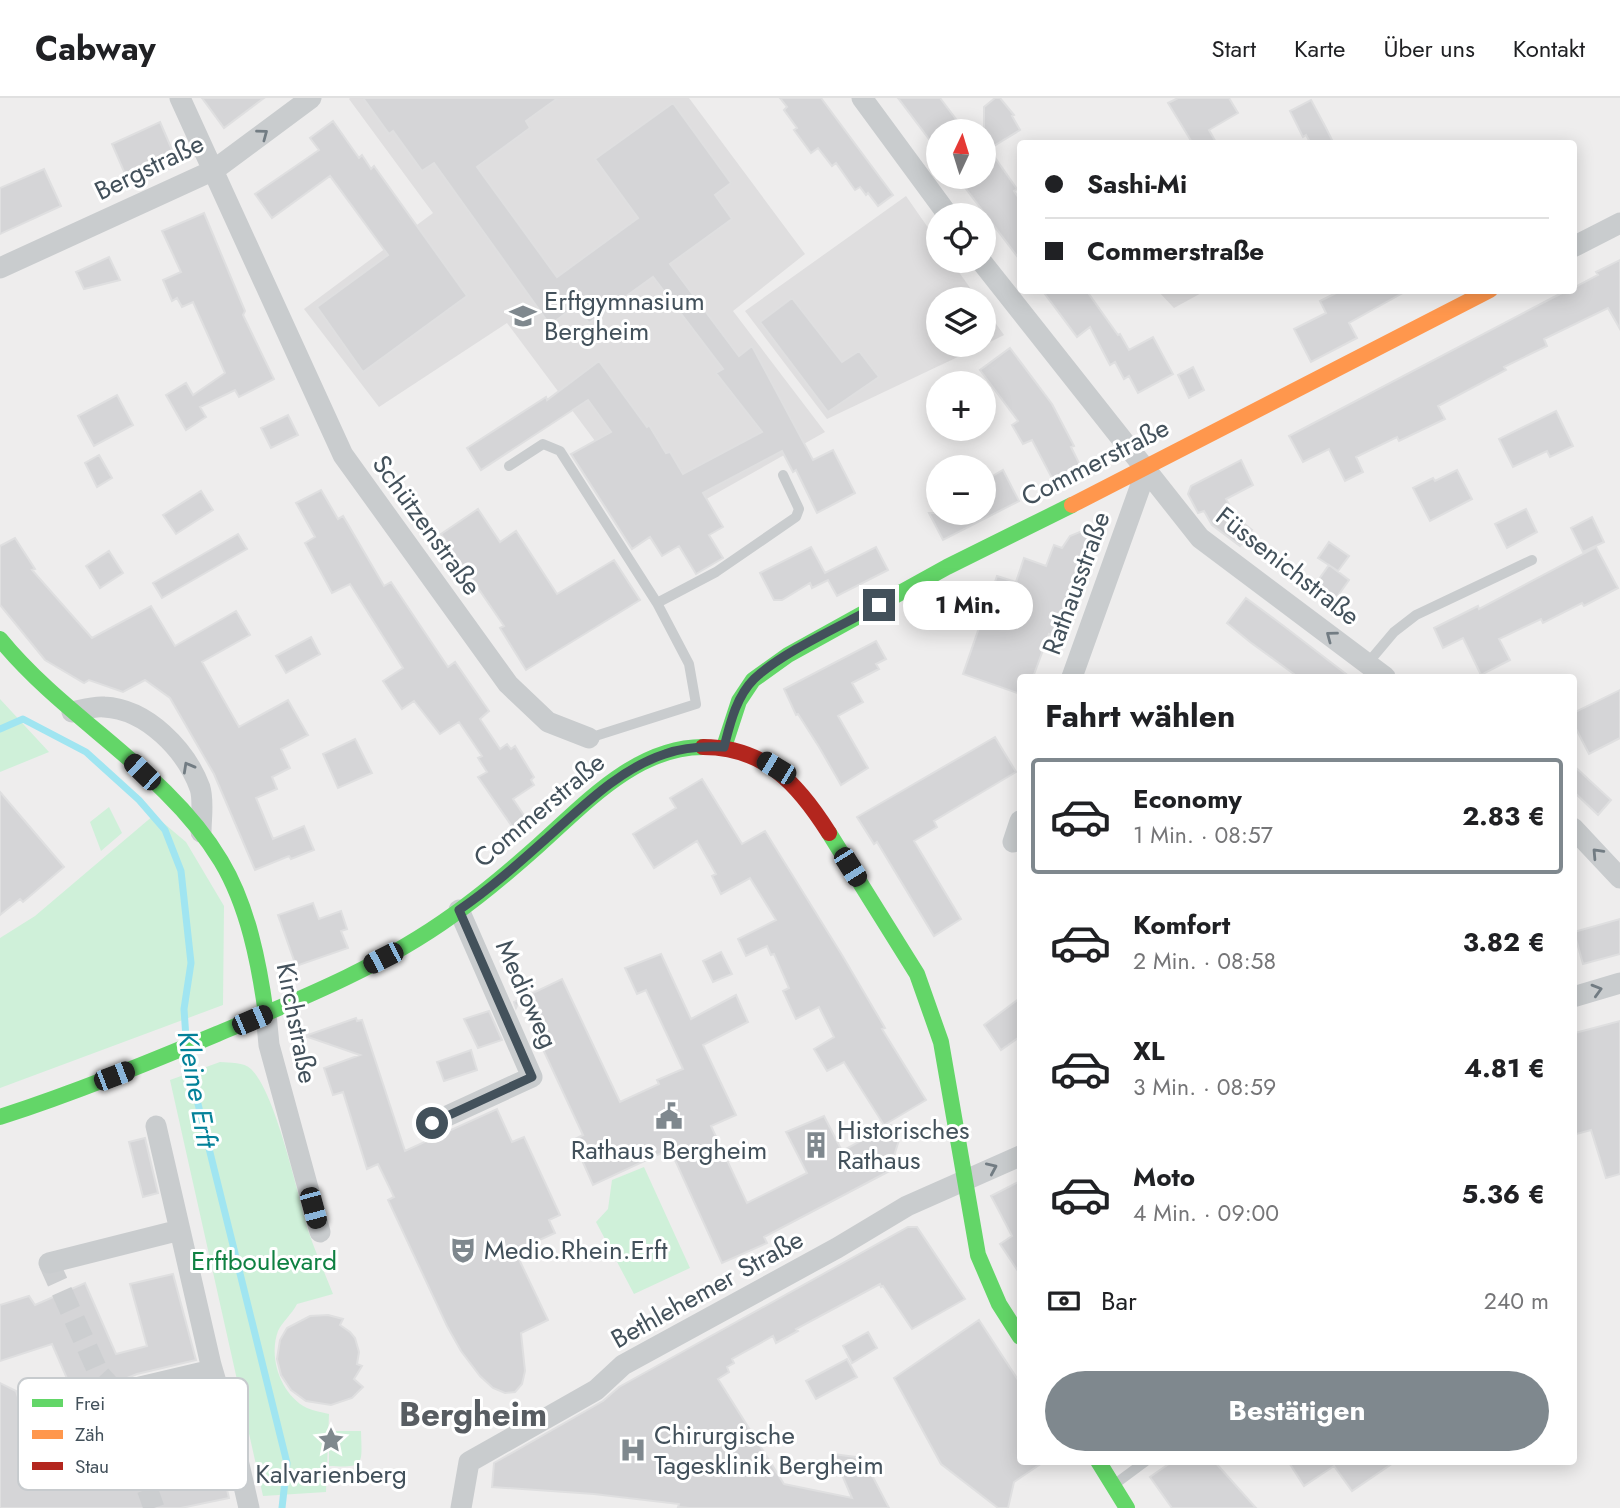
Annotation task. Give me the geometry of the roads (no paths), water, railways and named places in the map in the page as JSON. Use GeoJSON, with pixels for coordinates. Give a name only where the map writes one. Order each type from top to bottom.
{"type":"FeatureCollection","features":[{"type":"Feature","properties":{"kind":"main road","name":"Commerstraße"},"geometry":{"type":"LineString","coordinates":[[0,1117],[47,1102],[238,1026],[319,991],[408,946],[481,895],[590,800],[626,773],[662,754],[702,746],[724,747],[739,701],[753,680],[788,655],[947,567],[1147,468],[1482,294]]}},
{"type":"Feature","properties":{"kind":"main road","name":"Kirchstraße"},"geometry":{"type":"LineString","coordinates":[[0,639],[14,657],[72,712],[123,754],[201,832],[223,864],[237,898],[262,981],[266,1014]]}},
{"type":"Feature","properties":{"kind":"main road"},"geometry":{"type":"LineString","coordinates":[[724,747],[762,760],[792,780],[810,803],[917,974],[941,1042],[978,1255],[999,1304],[1017,1332]]}},
{"type":"Feature","properties":{"kind":"main road"},"geometry":{"type":"LineString","coordinates":[[1100,1465],[1127,1508]]}},
{"type":"Feature","properties":{"kind":"street","name":"Schützenstraße"},"geometry":{"type":"LineString","coordinates":[[180,98],[343,455],[508,684],[548,722],[589,738]]}},
{"type":"Feature","properties":{"kind":"street","name":"Bergstraße"},"geometry":{"type":"LineString","coordinates":[[0,268],[214,170],[311,98]]}},
{"type":"Feature","properties":{"kind":"street"},"geometry":{"type":"LineString","coordinates":[[862,98],[939,203]]}},
{"type":"Feature","properties":{"kind":"street"},"geometry":{"type":"LineString","coordinates":[[1577,245],[1620,223]]}},
{"type":"Feature","properties":{"kind":"street","name":"Füssenichstraße"},"geometry":{"type":"LineString","coordinates":[[991,273],[1200,538],[1381,674]]}},
{"type":"Feature","properties":{"kind":"street","name":"Rathausstraße"},"geometry":{"type":"LineString","coordinates":[[1073,674],[1147,468]]}},
{"type":"Feature","properties":{"kind":"street"},"geometry":{"type":"LineString","coordinates":[[72,712],[102,707],[130,712],[163,733],[179,752],[201,790],[201,832]]}},
{"type":"Feature","properties":{"kind":"street"},"geometry":{"type":"LineString","coordinates":[[1013,842],[1017,830]]}},
{"type":"Feature","properties":{"kind":"street"},"geometry":{"type":"LineString","coordinates":[[1577,832],[1620,878]]}},
{"type":"Feature","properties":{"kind":"street","name":"Medioweg"},"geometry":{"type":"LineString","coordinates":[[432,1123],[532,1077],[459,910]]}},
{"type":"Feature","properties":{"kind":"street"},"geometry":{"type":"LineString","coordinates":[[1577,996],[1620,983]]}},
{"type":"Feature","properties":{"kind":"street","name":"Kirchstraße"},"geometry":{"type":"LineString","coordinates":[[266,1014],[269,1045],[320,1232]]}},
{"type":"Feature","properties":{"kind":"street"},"geometry":{"type":"LineString","coordinates":[[156,1126],[214,1378]]}},
{"type":"Feature","properties":{"kind":"street","name":"Bethlehemer Straße"},"geometry":{"type":"LineString","coordinates":[[461,1508],[469,1462],[596,1390],[623,1365],[837,1248],[907,1206],[1017,1157]]}},
{"type":"Feature","properties":{"kind":"street"},"geometry":{"type":"LineString","coordinates":[[49,1263],[180,1230]]}},
{"type":"Feature","properties":{"kind":"street"},"geometry":{"type":"LineString","coordinates":[[178,1378],[212,1370]]}},
{"type":"Feature","properties":{"kind":"street"},"geometry":{"type":"LineString","coordinates":[[245,1490],[249,1508]]}},
{"type":"Feature","properties":{"kind":"lane"},"geometry":{"type":"LineString","coordinates":[[509,466],[544,444],[560,451],[657,603],[716,572],[796,517],[799,509],[783,475]]}},
{"type":"Feature","properties":{"kind":"lane"},"geometry":{"type":"LineString","coordinates":[[1367,664],[1394,632],[1416,615],[1532,560]]}},
{"type":"Feature","properties":{"kind":"lane","name":"Schützenstraße"},"geometry":{"type":"LineString","coordinates":[[589,738],[696,704],[690,664],[657,603]]}},
{"type":"Feature","properties":{"kind":"lane"},"geometry":{"type":"LineString","coordinates":[[1112,1485],[1140,1465]]}},
{"type":"Feature","properties":{"kind":"waterway","name":"Kleine Erft"},"geometry":{"type":"LineString","coordinates":[[0,729],[23,719],[86,752],[139,800],[165,830],[181,871],[191,963],[184,1009],[186,1038]]}},
{"type":"Feature","properties":{"kind":"waterway","name":"Kleine Erft"},"geometry":{"type":"LineString","coordinates":[[187,1053],[189,1077],[287,1463],[282,1508]]}},
{"type":"Feature","properties":{"kind":"tunnel"},"geometry":{"type":"LineString","coordinates":[[49,1263],[103,1378]]}},
{"type":"Feature","properties":{"kind":"tunnel"},"geometry":{"type":"LineString","coordinates":[[148,1490],[154,1508]]}},
{"type":"Feature","properties":{"kind":"place","name":"Erftgymnasium Bergheim"},"geometry":{"type":"Point","coordinates":[523,316]}},
{"type":"Feature","properties":{"kind":"place","name":"Rathaus Bergheim"},"geometry":{"type":"Point","coordinates":[669,1116]}},
{"type":"Feature","properties":{"kind":"place","name":"Historisches Rathaus"},"geometry":{"type":"Point","coordinates":[816,1145]}},
{"type":"Feature","properties":{"kind":"place","name":"Medio.Rhein.Erft"},"geometry":{"type":"Point","coordinates":[463,1250]}},
{"type":"Feature","properties":{"kind":"place","name":"Kalvarienberg"},"geometry":{"type":"Point","coordinates":[331,1440]}},
{"type":"Feature","properties":{"kind":"place","name":"Chirurgische Tagesklinik Bergheim"},"geometry":{"type":"Point","coordinates":[633,1450]}},
{"type":"Feature","properties":{"kind":"district","name":"Bergheim"},"geometry":{"type":"Point","coordinates":[473,1414]}},
{"type":"Feature","properties":{"kind":"park label","name":"Erftboulevard"},"geometry":{"type":"Point","coordinates":[264,1261]}}]}
